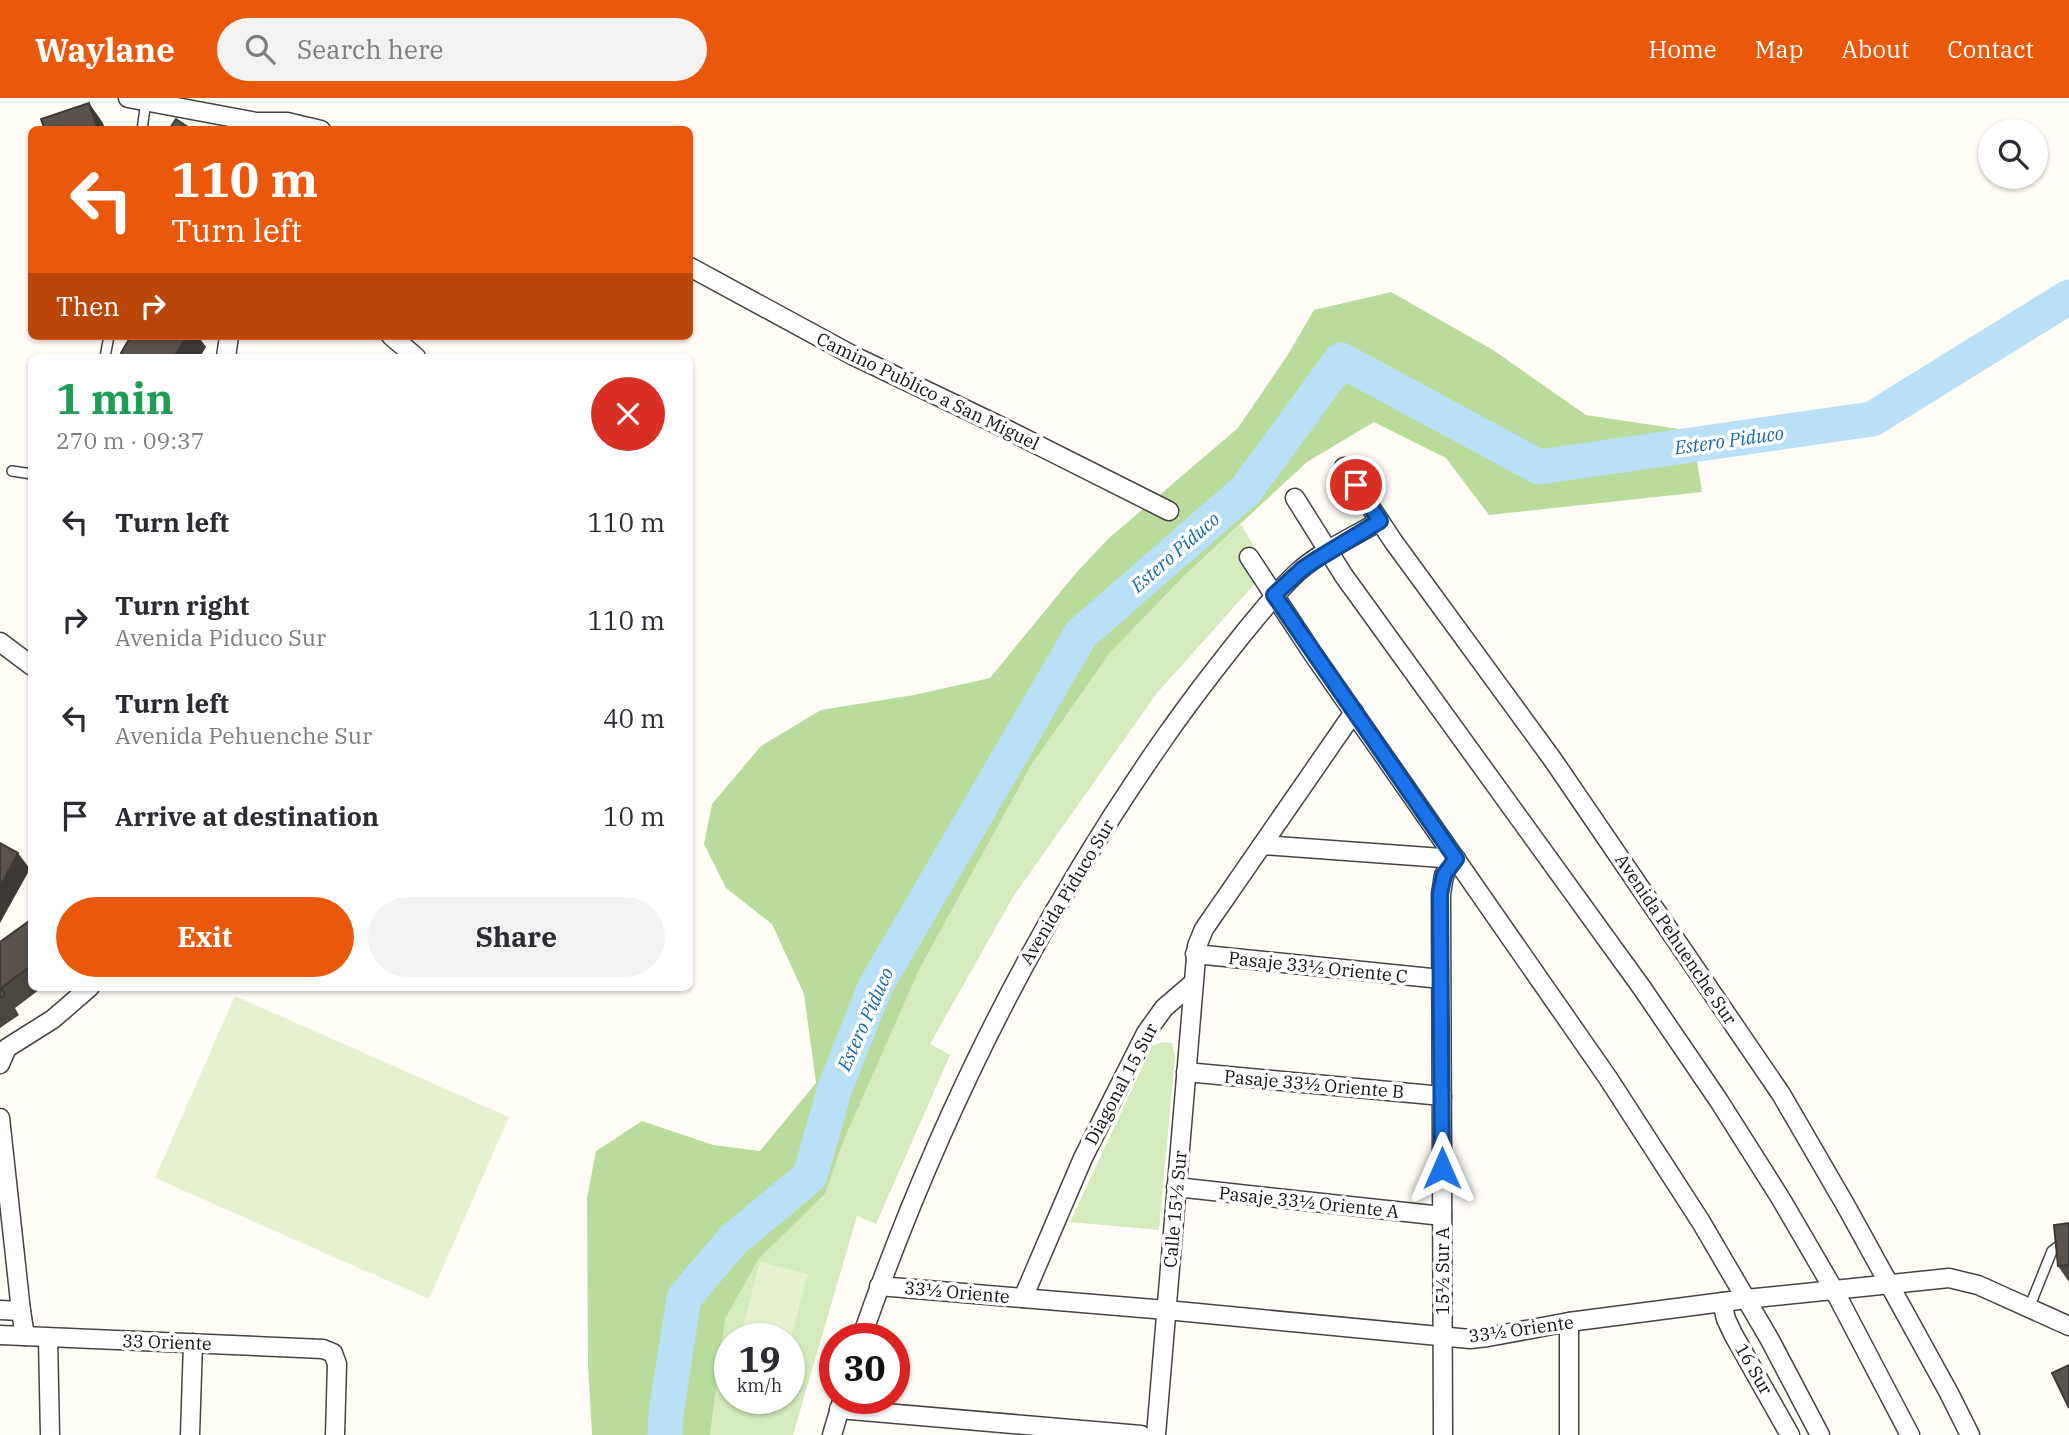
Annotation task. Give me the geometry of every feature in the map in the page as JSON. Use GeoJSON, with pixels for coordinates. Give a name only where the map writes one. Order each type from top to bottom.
{"type":"FeatureCollection","features":[{"type":"Feature","properties":{"kind":"street"},"geometry":{"type":"LineString","coordinates":[[128,98],[256,126],[287,122],[304,126]]}},
{"type":"Feature","properties":{"kind":"street","name":"Camino Publico a San Miguel"},"geometry":{"type":"LineString","coordinates":[[693,269],[852,355],[1169,511]]}},
{"type":"Feature","properties":{"kind":"street"},"geometry":{"type":"LineString","coordinates":[[396,340],[412,354]]}},
{"type":"Feature","properties":{"kind":"street","name":"Avenida Pehuenche Sur"},"geometry":{"type":"LineString","coordinates":[[1344,467],[1553,760],[1780,1094],[1846,1206],[1970,1435]]}},
{"type":"Feature","properties":{"kind":"street"},"geometry":{"type":"LineString","coordinates":[[1295,498],[1344,576],[1642,988],[1726,1112],[1834,1290],[1910,1435]]}},
{"type":"Feature","properties":{"kind":"street","name":"Avenida Piduco Sur"},"geometry":{"type":"LineString","coordinates":[[867,1323],[927,1166],[988,1032],[1050,918],[1114,813],[1180,715],[1274,595],[1301,570],[1328,551],[1380,521]]}},
{"type":"Feature","properties":{"kind":"street"},"geometry":{"type":"LineString","coordinates":[[1249,556],[1608,1078],[1701,1222],[1820,1435]]}},
{"type":"Feature","properties":{"kind":"street"},"geometry":{"type":"LineString","coordinates":[[0,642],[28,663]]}},
{"type":"Feature","properties":{"kind":"street"},"geometry":{"type":"LineString","coordinates":[[1193,983],[1195,954],[1204,929],[1354,712]]}},
{"type":"Feature","properties":{"kind":"street"},"geometry":{"type":"LineString","coordinates":[[1262,845],[1456,859]]}},
{"type":"Feature","properties":{"kind":"street","name":"15½ Sur A"},"geometry":{"type":"LineString","coordinates":[[1443,1435],[1441,884],[1448,867],[1456,859]]}},
{"type":"Feature","properties":{"kind":"street","name":"Pasaje 33½ Oriente C"},"geometry":{"type":"LineString","coordinates":[[1195,954],[1441,979]]}},
{"type":"Feature","properties":{"kind":"street","name":"Calle 15½ Sur"},"geometry":{"type":"LineString","coordinates":[[1156,1435],[1193,983]]}},
{"type":"Feature","properties":{"kind":"street","name":"Diagonal 15 Sur"},"geometry":{"type":"LineString","coordinates":[[1023,1298],[1083,1158],[1146,1033],[1177,994],[1193,983]]}},
{"type":"Feature","properties":{"kind":"street"},"geometry":{"type":"LineString","coordinates":[[2,1054],[53,1019],[85,991]]}},
{"type":"Feature","properties":{"kind":"street","name":"Pasaje 33½ Oriente B"},"geometry":{"type":"LineString","coordinates":[[1186,1073],[1441,1096]]}},
{"type":"Feature","properties":{"kind":"street"},"geometry":{"type":"LineString","coordinates":[[0,1118],[26,1336]]}},
{"type":"Feature","properties":{"kind":"street","name":"Pasaje 33½ Oriente A"},"geometry":{"type":"LineString","coordinates":[[1176,1187],[1442,1216]]}},
{"type":"Feature","properties":{"kind":"street","name":"33½ Oriente"},"geometry":{"type":"LineString","coordinates":[[880,1286],[1470,1339],[1569,1322],[1722,1302],[1949,1278],[1978,1285],[2069,1326]]}},
{"type":"Feature","properties":{"kind":"street","name":"16 Sur"},"geometry":{"type":"LineString","coordinates":[[1722,1302],[1733,1334],[1790,1435]]}},
{"type":"Feature","properties":{"kind":"street"},"geometry":{"type":"LineString","coordinates":[[0,1310],[21,1311]]}},
{"type":"Feature","properties":{"kind":"street"},"geometry":{"type":"LineString","coordinates":[[1569,1322],[1569,1435]]}},
{"type":"Feature","properties":{"kind":"street","name":"33 Oriente"},"geometry":{"type":"LineString","coordinates":[[0,1335],[323,1349],[333,1353],[337,1364],[335,1435]]}},
{"type":"Feature","properties":{"kind":"street"},"geometry":{"type":"LineString","coordinates":[[48,1338],[50,1435]]}},
{"type":"Feature","properties":{"kind":"street"},"geometry":{"type":"LineString","coordinates":[[190,1435],[193,1343]]}},
{"type":"Feature","properties":{"kind":"street"},"geometry":{"type":"LineString","coordinates":[[910,1411],[1141,1435]]}},
{"type":"Feature","properties":{"kind":"street"},"geometry":{"type":"LineString","coordinates":[[832,1435],[838,1414]]}},
{"type":"Feature","properties":{"kind":"lane"},"geometry":{"type":"LineString","coordinates":[[143,126],[146,102]]}},
{"type":"Feature","properties":{"kind":"lane"},"geometry":{"type":"LineString","coordinates":[[12,471],[28,473]]}},
{"type":"Feature","properties":{"kind":"lane"},"geometry":{"type":"LineString","coordinates":[[2029,1308],[2052,1251],[2069,1238]]}},
{"type":"Feature","properties":{"kind":"green space"},"geometry":{"type":"Polygon","coordinates":[[[1391,292],[1493,350],[1586,415],[1692,431],[1702,492],[1489,515],[1446,458],[1374,422],[1307,462],[1183,577],[1110,653],[1032,764],[920,968],[844,1140],[825,1194],[758,1260],[724,1323],[714,1323],[714,1404],[710,1435],[592,1435],[588,1365],[587,1198],[596,1151],[642,1121],[713,1145],[760,1151],[816,1083],[804,994],[772,924],[726,888],[704,844],[712,804],[761,746],[821,710],[914,695],[990,678],[1076,573],[1109,538],[1238,428],[1287,356],[1314,310],[1391,292]]]}},
{"type":"Feature","properties":{"kind":"green space"},"geometry":{"type":"Polygon","coordinates":[[[1241,524],[1267,570],[1157,693],[1013,897],[930,1044],[950,1055],[876,1224],[857,1216],[826,1323],[819,1323],[819,1346],[805,1394],[805,1323],[724,1323],[724,1319],[758,1260],[825,1194],[844,1140],[920,968],[1032,764],[1110,653],[1183,577],[1241,524]]]}},
{"type":"Feature","properties":{"kind":"green space"},"geometry":{"type":"Polygon","coordinates":[[[235,996],[509,1117],[429,1299],[155,1178],[235,996]]]}},
{"type":"Feature","properties":{"kind":"green space"},"geometry":{"type":"Polygon","coordinates":[[[1162,1042],[1172,1043],[1175,1056],[1159,1230],[1070,1222],[1152,1046],[1162,1042]]]}},
{"type":"Feature","properties":{"kind":"green space"},"geometry":{"type":"Polygon","coordinates":[[[760,1262],[808,1274],[795,1323],[744,1323],[760,1262]]]}},
{"type":"Feature","properties":{"kind":"green space"},"geometry":{"type":"Polygon","coordinates":[[[714,1402],[714,1414],[799,1414],[793,1435],[710,1435],[714,1402]]]}},
{"type":"Feature","properties":{"kind":"building"},"geometry":{"type":"Polygon","coordinates":[[[89,103],[97,126],[44,126],[41,119],[89,103]]]}},
{"type":"Feature","properties":{"kind":"building"},"geometry":{"type":"Polygon","coordinates":[[[176,119],[186,126],[172,126],[176,119]]]}},
{"type":"Feature","properties":{"kind":"building"},"geometry":{"type":"Polygon","coordinates":[[[129,340],[185,340],[176,354],[121,353],[129,340]]]}},
{"type":"Feature","properties":{"kind":"building"},"geometry":{"type":"Polygon","coordinates":[[[0,843],[18,853],[0,887],[0,843]]]}},
{"type":"Feature","properties":{"kind":"building"},"geometry":{"type":"Polygon","coordinates":[[[28,922],[28,968],[1,988],[5,995],[0,998],[0,942],[28,922]]]}},
{"type":"Feature","properties":{"kind":"building"},"geometry":{"type":"Polygon","coordinates":[[[2069,1223],[2069,1265],[2058,1266],[2054,1225],[2069,1223]]]}},
{"type":"Feature","properties":{"kind":"building"},"geometry":{"type":"Polygon","coordinates":[[[2069,1365],[2069,1408],[2052,1373],[2069,1365]]]}},
{"type":"Feature","properties":{"kind":"waterway","name":"Estero Piduco"},"geometry":{"type":"LineString","coordinates":[[665,1435],[684,1298],[733,1240],[810,1176],[835,1088],[875,987],[1081,634],[1246,490],[1341,360],[1539,467],[1872,419],[2069,297]]}},
{"type":"Feature","properties":{"kind":"route"},"geometry":{"type":"LineString","coordinates":[[1356,485],[1380,521],[1328,551],[1301,570],[1274,595],[1456,859],[1444,875],[1440,894],[1442,1168]]}}]}
